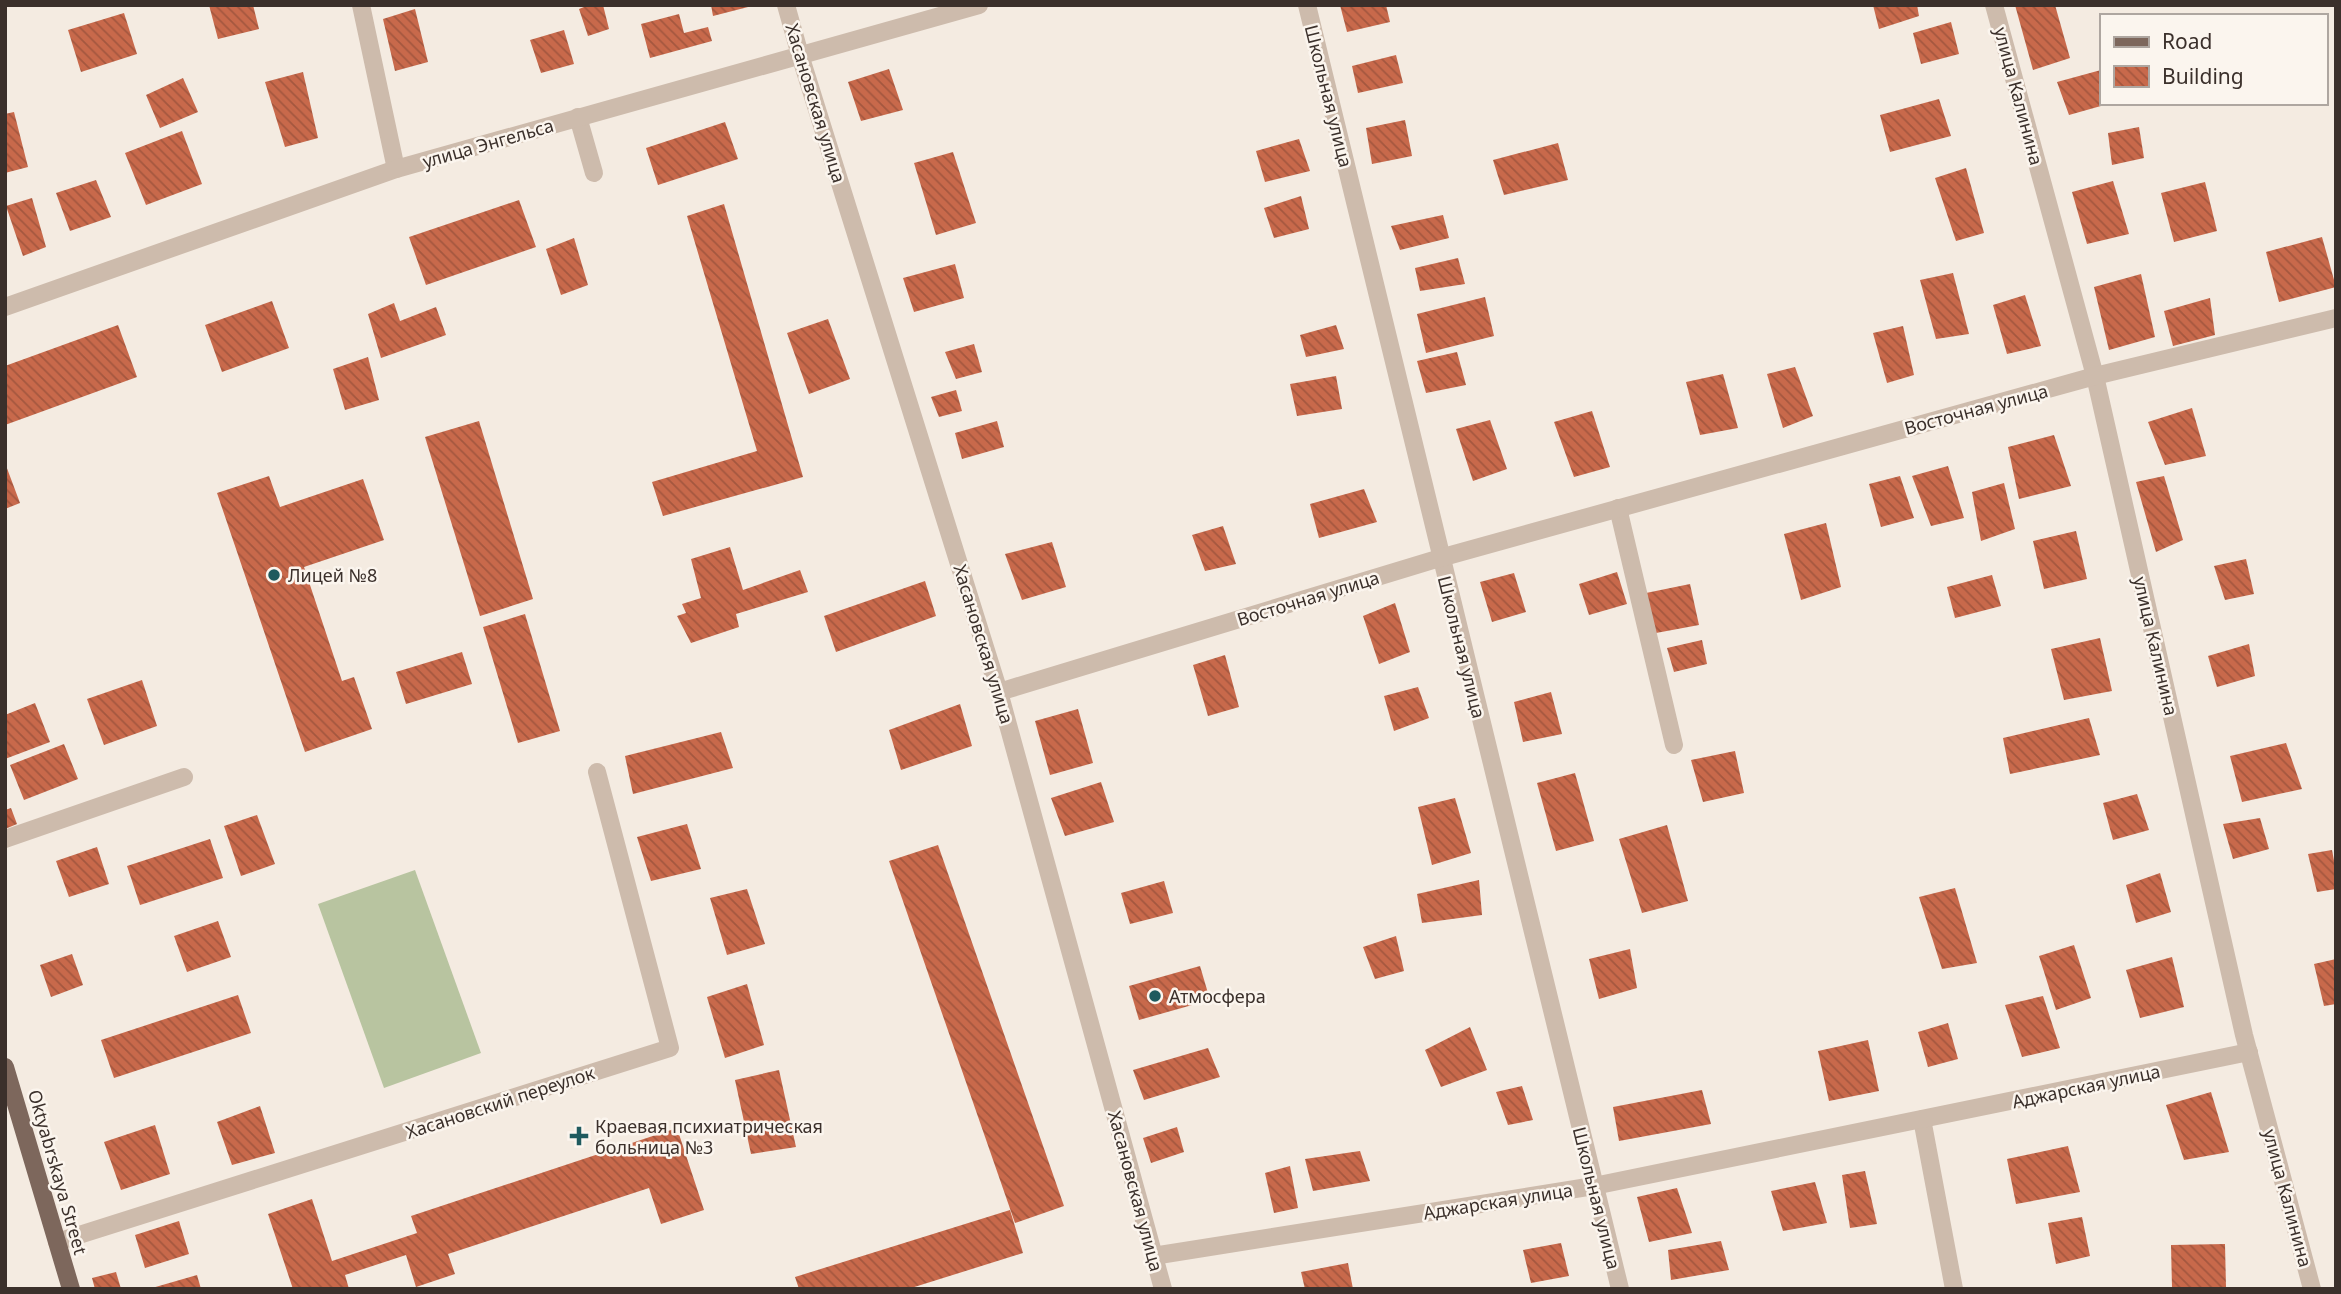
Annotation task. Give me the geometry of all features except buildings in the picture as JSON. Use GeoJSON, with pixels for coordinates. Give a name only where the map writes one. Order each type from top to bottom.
{"type":"FeatureCollection","features":[{"type":"Feature","properties":{"kind":"main road","name":"Oktyabrskaya Street"},"geometry":{"type":"LineString","coordinates":[[5,1067],[71,1289]]}},
{"type":"Feature","properties":{"kind":"street"},"geometry":{"type":"LineString","coordinates":[[361,5],[396,169]]}},
{"type":"Feature","properties":{"kind":"street","name":"Хасановская улица"},"geometry":{"type":"LineString","coordinates":[[786,5],[999,692],[1163,1289]]}},
{"type":"Feature","properties":{"kind":"street","name":"улица Энгельса"},"geometry":{"type":"LineString","coordinates":[[5,307],[396,169],[979,5]]}},
{"type":"Feature","properties":{"kind":"street","name":"Школьная улица"},"geometry":{"type":"LineString","coordinates":[[1307,5],[1620,1289]]}},
{"type":"Feature","properties":{"kind":"street","name":"улица Калинина"},"geometry":{"type":"LineString","coordinates":[[1994,5],[2095,376],[2249,1052],[2312,1289]]}},
{"type":"Feature","properties":{"kind":"street"},"geometry":{"type":"LineString","coordinates":[[578,117],[594,173]]}},
{"type":"Feature","properties":{"kind":"street","name":"Восточная улица"},"geometry":{"type":"LineString","coordinates":[[999,692],[1440,558],[1618,508],[2095,376],[2336,318]]}},
{"type":"Feature","properties":{"kind":"street"},"geometry":{"type":"LineString","coordinates":[[1618,508],[1674,745]]}},
{"type":"Feature","properties":{"kind":"street","name":"Хасановский переулок"},"geometry":{"type":"LineString","coordinates":[[57,1242],[670,1048],[597,772]]}},
{"type":"Feature","properties":{"kind":"street"},"geometry":{"type":"LineString","coordinates":[[5,839],[184,777]]}},
{"type":"Feature","properties":{"kind":"street","name":"Аджарская улица"},"geometry":{"type":"LineString","coordinates":[[1153,1256],[1594,1186],[2249,1052]]}},
{"type":"Feature","properties":{"kind":"street"},"geometry":{"type":"LineString","coordinates":[[1922,1119],[1954,1289]]}},
{"type":"Feature","properties":{"kind":"green space"},"geometry":{"type":"Polygon","coordinates":[[[415,870],[481,1053],[384,1088],[318,904],[415,870]]]}},
{"type":"Feature","properties":{"kind":"place","name":"Лицей №8"},"geometry":{"type":"Point","coordinates":[274,575]}},
{"type":"Feature","properties":{"kind":"place","name":"Атмосфера"},"geometry":{"type":"Point","coordinates":[1155,996]}},
{"type":"Feature","properties":{"kind":"place","name":"Краевая психиатрическая больница №3"},"geometry":{"type":"Point","coordinates":[579,1136]}}]}
